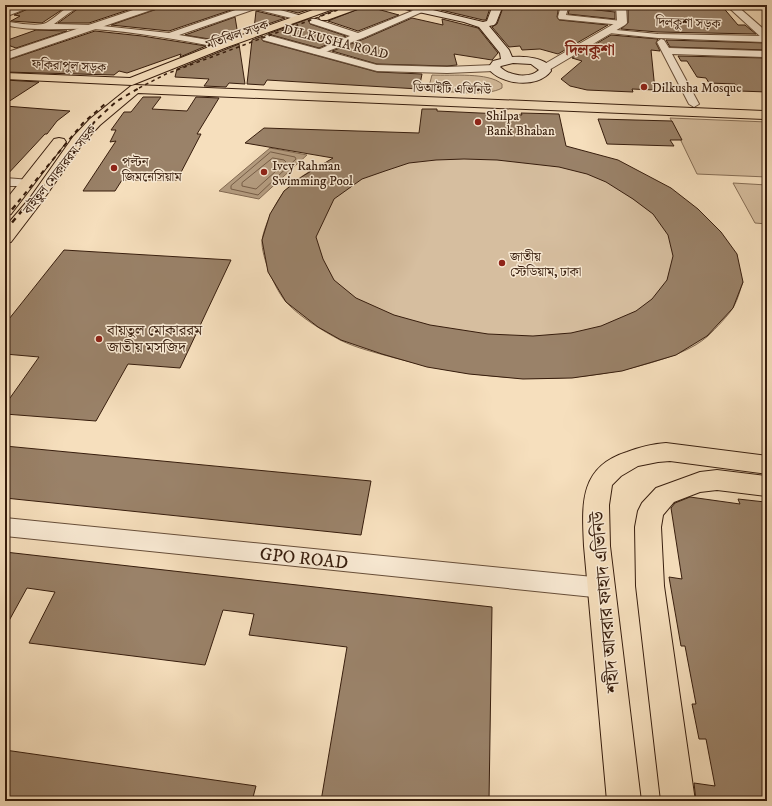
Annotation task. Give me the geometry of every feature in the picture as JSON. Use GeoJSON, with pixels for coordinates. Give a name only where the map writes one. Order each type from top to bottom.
{"type":"FeatureCollection","features":[{"type":"Feature","properties":{"kind":"main road","name":"মতিঝিল সড়ক"},"geometry":{"type":"LineString","coordinates":[[134,85],[159,70],[223,45],[336,5]]}},
{"type":"Feature","properties":{"kind":"main road","name":"মতিঝিল সড়ক"},"geometry":{"type":"LineString","coordinates":[[134,85],[360,5]]}},
{"type":"Feature","properties":{"kind":"main road","name":"ফকিরাপুল সড়ক"},"geometry":{"type":"LineString","coordinates":[[5,76],[134,85]]}},
{"type":"Feature","properties":{"kind":"main road","name":"ফকিরাপুল সড়ক"},"geometry":{"type":"LineString","coordinates":[[5,83],[134,85]]}},
{"type":"Feature","properties":{"kind":"main road","name":"ডিআইটি এভিনিউ"},"geometry":{"type":"LineString","coordinates":[[134,85],[530,98],[565,102],[767,115]]}},
{"type":"Feature","properties":{"kind":"main road","name":"বাইতুল মোকাররম সড়ক"},"geometry":{"type":"LineString","coordinates":[[5,210],[74,126],[94,108],[134,85]]}},
{"type":"Feature","properties":{"kind":"main road","name":"বাইতুল মোকাররম সড়ক"},"geometry":{"type":"LineString","coordinates":[[5,238],[35,201],[78,140],[134,85]]}},
{"type":"Feature","properties":{"kind":"main road","name":"ডিআইটি এভিনিউ"},"geometry":{"type":"LineString","coordinates":[[565,102],[767,106]]}},
{"type":"Feature","properties":{"kind":"main road","name":"শহীদ আবরার ফাহাদ এভিনিউ"},"geometry":{"type":"LineString","coordinates":[[624,801],[596,522],[597,496],[602,482],[609,472],[616,466],[638,458],[667,452],[767,465]]}},
{"type":"Feature","properties":{"kind":"main road"},"geometry":{"type":"LineString","coordinates":[[678,801],[650,586],[648,527],[651,511],[666,495],[700,482],[717,480],[767,486]]}},
{"type":"Feature","properties":{"kind":"street"},"geometry":{"type":"LineString","coordinates":[[5,15],[31,5]]}},
{"type":"Feature","properties":{"kind":"street"},"geometry":{"type":"LineString","coordinates":[[47,26],[66,11],[78,5]]}},
{"type":"Feature","properties":{"kind":"street"},"geometry":{"type":"LineString","coordinates":[[5,57],[157,5]]}},
{"type":"Feature","properties":{"kind":"street"},"geometry":{"type":"LineString","coordinates":[[168,35],[254,5],[299,18]]}},
{"type":"Feature","properties":{"kind":"street"},"geometry":{"type":"LineString","coordinates":[[399,5],[428,7],[489,21],[516,54],[519,60]]}},
{"type":"Feature","properties":{"kind":"street"},"geometry":{"type":"LineString","coordinates":[[489,21],[498,5]]}},
{"type":"Feature","properties":{"kind":"street"},"geometry":{"type":"LineString","coordinates":[[565,5],[562,17],[622,22]]}},
{"type":"Feature","properties":{"kind":"street"},"geometry":{"type":"LineString","coordinates":[[573,5],[621,7],[622,22]]}},
{"type":"Feature","properties":{"kind":"street","name":"দিলকুশা সড়ক"},"geometry":{"type":"LineString","coordinates":[[731,5],[767,38]]}},
{"type":"Feature","properties":{"kind":"street"},"geometry":{"type":"LineString","coordinates":[[317,52],[360,36],[428,7],[467,20],[489,21]]}},
{"type":"Feature","properties":{"kind":"street"},"geometry":{"type":"LineString","coordinates":[[489,21],[505,52],[507,60]]}},
{"type":"Feature","properties":{"kind":"street"},"geometry":{"type":"LineString","coordinates":[[313,22],[360,36]]}},
{"type":"Feature","properties":{"kind":"street"},"geometry":{"type":"LineString","coordinates":[[545,68],[538,63],[507,60],[497,64],[494,68],[501,74],[525,78],[543,74],[545,68],[622,22]]}},
{"type":"Feature","properties":{"kind":"street"},"geometry":{"type":"LineString","coordinates":[[5,23],[18,26],[93,26],[168,35],[223,45]]}},
{"type":"Feature","properties":{"kind":"street","name":"দিলকুশা সড়ক"},"geometry":{"type":"LineString","coordinates":[[609,31],[658,36],[767,38]]}},
{"type":"Feature","properties":{"kind":"street"},"geometry":{"type":"LineString","coordinates":[[658,36],[666,51],[675,62],[694,104]]}},
{"type":"Feature","properties":{"kind":"street","name":"DILKUSHA ROAD"},"geometry":{"type":"LineString","coordinates":[[267,38],[377,68],[447,70],[494,68]]}},
{"type":"Feature","properties":{"kind":"street"},"geometry":{"type":"LineString","coordinates":[[666,51],[767,54]]}},
{"type":"Feature","properties":{"kind":"street"},"geometry":{"type":"LineString","coordinates":[[525,78],[530,98]]}},
{"type":"Feature","properties":{"kind":"street"},"geometry":{"type":"LineString","coordinates":[[5,182],[27,183]]}},
{"type":"Feature","properties":{"kind":"street","name":"GPO ROAD"},"geometry":{"type":"LineString","coordinates":[[5,527],[603,588]]}},
{"type":"Feature","properties":{"kind":"shaded area"},"geometry":{"type":"Polygon","coordinates":[[[432,75],[479,76],[496,80],[502,84],[502,88],[495,91],[477,93],[428,90],[432,75]]]}},
{"type":"Feature","properties":{"kind":"shaded area"},"geometry":{"type":"Polygon","coordinates":[[[670,118],[767,122],[767,177],[697,174],[670,118]]]}},
{"type":"Feature","properties":{"kind":"shaded area","name":"জাতীয় স্টেডিয়াম, ঢাকা"},"geometry":{"type":"Polygon","coordinates":[[[564,146],[743,282],[737,300],[732,309],[718,326],[702,341],[680,352],[650,363],[618,371],[586,376],[522,378],[458,372],[395,358],[346,343],[312,323],[292,308],[283,298],[274,283],[262,248],[263,236],[270,215],[281,196],[291,185],[308,172],[327,163],[355,151],[564,146]]]}},
{"type":"Feature","properties":{"kind":"shaded area"},"geometry":{"type":"Polygon","coordinates":[[[733,183],[767,185],[767,224],[755,223],[733,183]]]}},
{"type":"Feature","properties":{"kind":"water"},"geometry":{"type":"Polygon","coordinates":[[[270,148],[307,155],[259,199],[219,191],[270,148]]]}},
{"type":"Feature","properties":{"kind":"building"},"geometry":{"type":"Polygon","coordinates":[[[37,5],[69,5],[42,23],[11,21],[20,16],[14,15],[37,5]]]}},
{"type":"Feature","properties":{"kind":"building"},"geometry":{"type":"Polygon","coordinates":[[[83,5],[143,5],[89,23],[58,23],[83,5]]]}},
{"type":"Feature","properties":{"kind":"building"},"geometry":{"type":"Polygon","coordinates":[[[164,5],[233,5],[234,9],[169,31],[111,25],[160,8],[164,5]]]}},
{"type":"Feature","properties":{"kind":"building"},"geometry":{"type":"Polygon","coordinates":[[[268,5],[322,5],[298,13],[268,5]]]}},
{"type":"Feature","properties":{"kind":"building"},"geometry":{"type":"Polygon","coordinates":[[[440,5],[491,5],[486,20],[483,20],[441,10],[440,5]]]}},
{"type":"Feature","properties":{"kind":"building"},"geometry":{"type":"Polygon","coordinates":[[[504,5],[559,5],[557,17],[559,20],[608,25],[558,54],[540,49],[522,50],[520,46],[509,47],[492,27],[497,24],[504,5]]]}},
{"type":"Feature","properties":{"kind":"building"},"geometry":{"type":"Polygon","coordinates":[[[628,5],[721,5],[738,25],[745,25],[756,34],[658,32],[621,29],[628,23],[628,5]]]}},
{"type":"Feature","properties":{"kind":"building"},"geometry":{"type":"Polygon","coordinates":[[[366,6],[399,15],[358,31],[328,21],[366,6]]]}},
{"type":"Feature","properties":{"kind":"building"},"geometry":{"type":"Polygon","coordinates":[[[570,7],[615,12],[615,19],[568,14],[570,7]]]}},
{"type":"Feature","properties":{"kind":"building"},"geometry":{"type":"Polygon","coordinates":[[[256,11],[285,18],[254,29],[256,11]]]}},
{"type":"Feature","properties":{"kind":"building"},"geometry":{"type":"Polygon","coordinates":[[[235,17],[238,35],[221,41],[185,35],[235,17]]]}},
{"type":"Feature","properties":{"kind":"building"},"geometry":{"type":"Polygon","coordinates":[[[412,18],[443,25],[442,19],[478,28],[498,53],[492,60],[454,54],[457,65],[447,66],[377,64],[332,51],[412,18]]]}},
{"type":"Feature","properties":{"kind":"building"},"geometry":{"type":"Polygon","coordinates":[[[308,19],[310,24],[346,36],[319,48],[268,34],[308,19]]]}},
{"type":"Feature","properties":{"kind":"building"},"geometry":{"type":"Polygon","coordinates":[[[36,30],[67,31],[16,48],[5,44],[5,41],[36,30]]]}},
{"type":"Feature","properties":{"kind":"building"},"geometry":{"type":"Polygon","coordinates":[[[95,31],[142,36],[206,46],[180,57],[181,54],[127,73],[119,71],[114,75],[5,72],[5,61],[95,31]]]}},
{"type":"Feature","properties":{"kind":"building"},"geometry":{"type":"Polygon","coordinates":[[[611,35],[658,39],[656,43],[660,51],[651,50],[655,90],[632,89],[633,92],[587,90],[570,86],[561,79],[582,61],[572,58],[611,35]]]}},
{"type":"Feature","properties":{"kind":"building"},"geometry":{"type":"Polygon","coordinates":[[[263,36],[261,38],[263,41],[377,72],[422,74],[419,89],[267,80],[264,85],[247,84],[252,40],[263,36]]]}},
{"type":"Feature","properties":{"kind":"building"},"geometry":{"type":"Polygon","coordinates":[[[666,40],[767,43],[767,50],[670,47],[666,40]]]}},
{"type":"Feature","properties":{"kind":"building"},"geometry":{"type":"Polygon","coordinates":[[[239,44],[245,84],[229,83],[226,87],[204,86],[209,79],[175,77],[177,69],[239,44]]]}},
{"type":"Feature","properties":{"kind":"building"},"geometry":{"type":"Polygon","coordinates":[[[678,56],[767,58],[767,92],[739,91],[735,84],[709,83],[706,78],[697,77],[687,61],[681,61],[678,56]]]}},
{"type":"Feature","properties":{"kind":"building"},"geometry":{"type":"Polygon","coordinates":[[[5,80],[39,82],[5,104],[5,80]]]}},
{"type":"Feature","properties":{"kind":"building"},"geometry":{"type":"Polygon","coordinates":[[[143,97],[161,97],[152,109],[187,111],[196,97],[219,98],[197,134],[201,134],[177,180],[122,180],[115,191],[83,191],[116,141],[110,142],[116,130],[111,130],[124,112],[131,112],[143,97]]]}},
{"type":"Feature","properties":{"kind":"building"},"geometry":{"type":"Polygon","coordinates":[[[5,106],[70,111],[57,121],[47,134],[45,134],[5,177],[5,106]]]}},
{"type":"Feature","properties":{"kind":"building"},"geometry":{"type":"Polygon","coordinates":[[[422,109],[522,115],[521,113],[559,114],[566,146],[618,160],[671,188],[698,209],[721,232],[737,254],[743,282],[733,308],[707,336],[676,355],[622,371],[572,378],[523,379],[469,374],[427,367],[341,340],[318,327],[286,302],[268,272],[262,240],[270,214],[284,191],[303,176],[333,158],[245,143],[264,128],[419,133],[422,109]],[[464,159],[409,163],[362,179],[334,199],[316,237],[323,259],[334,280],[356,298],[394,315],[430,325],[488,334],[533,336],[571,333],[601,326],[636,311],[652,299],[667,280],[673,256],[668,235],[653,214],[606,182],[587,174],[559,167],[497,160],[464,159]]]}},
{"type":"Feature","properties":{"kind":"building"},"geometry":{"type":"Polygon","coordinates":[[[598,119],[672,121],[682,140],[670,140],[674,146],[607,144],[598,119]]]}},
{"type":"Feature","properties":{"kind":"building","name":"বায়তুল মোকাররম জাতীয় মসজিদ"},"geometry":{"type":"Polygon","coordinates":[[[64,250],[231,260],[180,368],[128,364],[96,421],[5,414],[5,405],[39,357],[5,354],[5,324],[64,250]]]}},
{"type":"Feature","properties":{"kind":"building"},"geometry":{"type":"Polygon","coordinates":[[[5,446],[371,481],[361,535],[5,498],[5,446]]]}},
{"type":"Feature","properties":{"kind":"building"},"geometry":{"type":"Polygon","coordinates":[[[690,497],[740,504],[738,499],[765,502],[767,508],[767,801],[696,801],[694,783],[715,786],[706,739],[699,739],[692,704],[696,704],[685,646],[681,646],[669,577],[682,579],[671,508],[675,503],[690,497]]]}},
{"type":"Feature","properties":{"kind":"building"},"geometry":{"type":"Polygon","coordinates":[[[5,552],[492,607],[489,801],[321,801],[347,647],[249,635],[254,614],[223,610],[205,665],[29,643],[55,592],[27,588],[5,628],[5,552]]]}},
{"type":"Feature","properties":{"kind":"building"},"geometry":{"type":"Polygon","coordinates":[[[5,750],[256,786],[252,801],[5,801],[5,750]]]}},
{"type":"Feature","properties":{"kind":"railway"},"geometry":{"type":"LineString","coordinates":[[139,88],[166,74],[351,5]]}},
{"type":"Feature","properties":{"kind":"railway"},"geometry":{"type":"LineString","coordinates":[[30,202],[96,120],[117,101],[141,87]]}},
{"type":"Feature","properties":{"kind":"railway"},"geometry":{"type":"LineString","coordinates":[[18,202],[83,123],[105,104]]}},
{"type":"Feature","properties":{"kind":"railway"},"geometry":{"type":"LineString","coordinates":[[5,218],[19,201]]}},
{"type":"Feature","properties":{"kind":"railway"},"geometry":{"type":"LineString","coordinates":[[5,231],[30,201]]}},
{"type":"Feature","properties":{"kind":"place","name":"Dilkusha Mosque"},"geometry":{"type":"Point","coordinates":[644,87]}},
{"type":"Feature","properties":{"kind":"place","name":"Shilpa Bank Bhaban"},"geometry":{"type":"Point","coordinates":[478,122]}},
{"type":"Feature","properties":{"kind":"place","name":"পল্টন জিমনেসিয়াম"},"geometry":{"type":"Point","coordinates":[114,168]}},
{"type":"Feature","properties":{"kind":"place","name":"Ivey Rahman Swimming Pool"},"geometry":{"type":"Point","coordinates":[264,172]}},
{"type":"Feature","properties":{"kind":"place","name":"জাতীয় স্টেডিয়াম, ঢাকা"},"geometry":{"type":"Point","coordinates":[502,263]}},
{"type":"Feature","properties":{"kind":"place","name":"বায়তুল মোকাররম জাতীয় মসজিদ"},"geometry":{"type":"Point","coordinates":[99,339]}},
{"type":"Feature","properties":{"kind":"district","name":"দিলকুশা"},"geometry":{"type":"Point","coordinates":[590,49]}}]}
